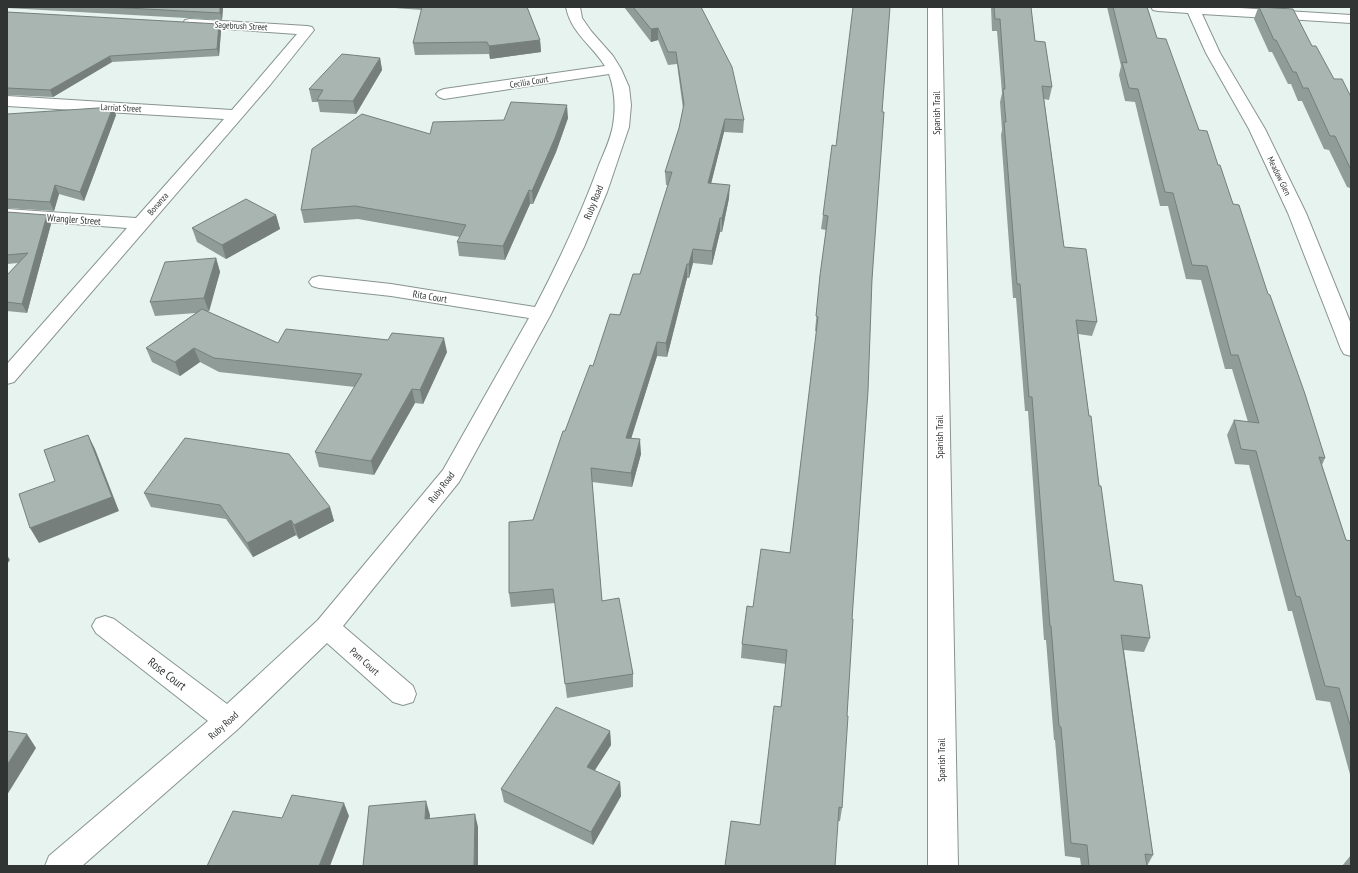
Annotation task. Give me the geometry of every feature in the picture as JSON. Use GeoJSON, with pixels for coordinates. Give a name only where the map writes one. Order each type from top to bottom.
{"type":"FeatureCollection","features":[{"type":"Feature","properties":{"kind":"street","name":"Ruby Road"},"geometry":{"type":"LineString","coordinates":[[60,866],[228,721],[327,627],[451,476],[541,314],[575,247],[598,192],[621,127],[623,105],[621,87],[614,69],[606,56],[585,34],[576,18],[573,7]]}},
{"type":"Feature","properties":{"kind":"street","name":"Spanish Trail"},"geometry":{"type":"LineString","coordinates":[[935,7],[942,866]]}},
{"type":"Feature","properties":{"kind":"street"},"geometry":{"type":"LineString","coordinates":[[1158,7],[1351,20]]}},
{"type":"Feature","properties":{"kind":"street","name":"Meadow Glen"},"geometry":{"type":"LineString","coordinates":[[1193,9],[1213,53],[1257,129],[1297,213],[1351,349]]}},
{"type":"Feature","properties":{"kind":"street","name":"Sagebrush Street"},"geometry":{"type":"LineString","coordinates":[[180,23],[307,30]]}},
{"type":"Feature","properties":{"kind":"street","name":"Bonanza"},"geometry":{"type":"LineString","coordinates":[[9,371],[141,224],[234,115],[265,82],[307,30]]}},
{"type":"Feature","properties":{"kind":"street","name":"Cecilia Court"},"geometry":{"type":"LineString","coordinates":[[444,94],[614,69]]}},
{"type":"Feature","properties":{"kind":"street","name":"Larriat Street"},"geometry":{"type":"LineString","coordinates":[[7,101],[234,115]]}},
{"type":"Feature","properties":{"kind":"street","name":"Wrangler Street"},"geometry":{"type":"LineString","coordinates":[[7,214],[141,224]]}},
{"type":"Feature","properties":{"kind":"street","name":"Rita Court"},"geometry":{"type":"LineString","coordinates":[[319,282],[391,290],[541,314]]}},
{"type":"Feature","properties":{"kind":"street","name":"Rose Court"},"geometry":{"type":"LineString","coordinates":[[105,626],[228,721]]}},
{"type":"Feature","properties":{"kind":"street","name":"Pam Court"},"geometry":{"type":"LineString","coordinates":[[327,627],[403,694]]}},
{"type":"Feature","properties":{"kind":"building"},"geometry":{"type":"Polygon","coordinates":[[[108,7],[220,7],[220,13],[108,7]]]}},
{"type":"Feature","properties":{"kind":"building"},"geometry":{"type":"Polygon","coordinates":[[[422,7],[527,7],[540,40],[489,46],[487,42],[413,43],[422,7]]]}},
{"type":"Feature","properties":{"kind":"building"},"geometry":{"type":"Polygon","coordinates":[[[633,7],[701,7],[732,67],[744,120],[725,119],[708,183],[730,185],[722,218],[720,218],[712,251],[693,249],[689,264],[687,264],[666,343],[657,342],[626,438],[640,439],[631,473],[591,468],[602,601],[619,598],[633,674],[565,684],[553,589],[509,593],[509,522],[533,520],[563,431],[565,431],[590,365],[593,366],[610,314],[620,315],[633,274],[640,274],[672,172],[665,172],[679,128],[684,104],[676,52],[668,52],[658,28],[651,29],[633,7]]]}},
{"type":"Feature","properties":{"kind":"building"},"geometry":{"type":"Polygon","coordinates":[[[853,7],[890,7],[872,279],[868,391],[852,619],[848,716],[842,808],[839,807],[835,866],[725,866],[731,821],[760,825],[774,706],[781,707],[787,650],[742,644],[747,606],[753,607],[761,549],[790,553],[818,317],[816,316],[820,275],[828,216],[823,215],[832,145],[836,146],[853,7]]]}},
{"type":"Feature","properties":{"kind":"building"},"geometry":{"type":"Polygon","coordinates":[[[994,7],[1031,7],[1035,41],[1045,42],[1052,87],[1042,86],[1064,247],[1086,249],[1097,322],[1076,320],[1114,581],[1142,585],[1150,638],[1121,635],[1153,855],[1145,854],[1147,866],[1089,866],[1087,845],[1071,843],[1061,727],[1059,726],[1050,626],[1032,397],[1029,397],[1020,284],[1017,284],[1004,122],[1006,122],[1003,89],[1005,89],[1000,19],[995,19],[994,7]]]}},
{"type":"Feature","properties":{"kind":"building"},"geometry":{"type":"Polygon","coordinates":[[[1113,7],[1147,7],[1157,38],[1166,39],[1199,130],[1207,131],[1233,204],[1239,205],[1268,294],[1270,295],[1305,394],[1325,458],[1319,457],[1346,540],[1351,541],[1351,728],[1339,688],[1325,686],[1300,597],[1296,596],[1256,451],[1241,449],[1234,420],[1259,423],[1238,355],[1231,355],[1207,266],[1192,265],[1173,193],[1165,192],[1138,89],[1129,88],[1122,62],[1127,63],[1113,7]]]}},
{"type":"Feature","properties":{"kind":"building"},"geometry":{"type":"Polygon","coordinates":[[[1259,7],[1293,9],[1312,46],[1316,46],[1334,79],[1342,79],[1351,97],[1351,170],[1335,136],[1330,136],[1308,88],[1303,88],[1296,72],[1293,72],[1276,40],[1274,40],[1259,7]]]}},
{"type":"Feature","properties":{"kind":"building"},"geometry":{"type":"Polygon","coordinates":[[[7,12],[219,24],[217,49],[110,56],[50,90],[7,88],[7,12]]]}},
{"type":"Feature","properties":{"kind":"building"},"geometry":{"type":"Polygon","coordinates":[[[342,54],[380,58],[353,101],[317,100],[323,90],[309,89],[342,54]]]}},
{"type":"Feature","properties":{"kind":"building"},"geometry":{"type":"Polygon","coordinates":[[[511,102],[567,105],[555,138],[532,191],[529,190],[503,246],[457,242],[466,225],[355,206],[301,210],[312,149],[362,114],[430,134],[433,122],[504,120],[511,102]]]}},
{"type":"Feature","properties":{"kind":"building"},"geometry":{"type":"Polygon","coordinates":[[[113,107],[80,192],[55,185],[50,202],[7,199],[7,114],[113,107]]]}},
{"type":"Feature","properties":{"kind":"building"},"geometry":{"type":"Polygon","coordinates":[[[246,199],[276,215],[222,245],[192,228],[246,199]]]}},
{"type":"Feature","properties":{"kind":"building"},"geometry":{"type":"Polygon","coordinates":[[[7,212],[47,215],[22,304],[7,302],[7,275],[28,253],[7,255],[7,212]]]}},
{"type":"Feature","properties":{"kind":"building"},"geometry":{"type":"Polygon","coordinates":[[[216,258],[204,298],[150,302],[165,262],[216,258]]]}},
{"type":"Feature","properties":{"kind":"building"},"geometry":{"type":"Polygon","coordinates":[[[202,309],[278,343],[286,329],[388,340],[392,333],[444,338],[420,390],[412,389],[371,461],[315,452],[362,374],[214,358],[194,348],[175,362],[146,348],[202,309]]]}},
{"type":"Feature","properties":{"kind":"building"},"geometry":{"type":"Polygon","coordinates":[[[88,435],[112,497],[30,528],[19,494],[55,481],[44,450],[88,435]]]}},
{"type":"Feature","properties":{"kind":"building"},"geometry":{"type":"Polygon","coordinates":[[[185,438],[289,454],[330,507],[294,525],[291,520],[247,543],[220,505],[144,493],[185,438]]]}},
{"type":"Feature","properties":{"kind":"building"},"geometry":{"type":"Polygon","coordinates":[[[556,707],[610,731],[587,767],[620,782],[591,832],[501,789],[556,707]]]}},
{"type":"Feature","properties":{"kind":"building"},"geometry":{"type":"Polygon","coordinates":[[[7,731],[27,734],[7,765],[7,731]]]}},
{"type":"Feature","properties":{"kind":"building"},"geometry":{"type":"Polygon","coordinates":[[[292,795],[344,803],[319,866],[207,866],[233,811],[282,818],[292,795]]]}},
{"type":"Feature","properties":{"kind":"building"},"geometry":{"type":"Polygon","coordinates":[[[426,801],[425,819],[475,814],[474,866],[363,866],[369,806],[426,801]]]}}]}
